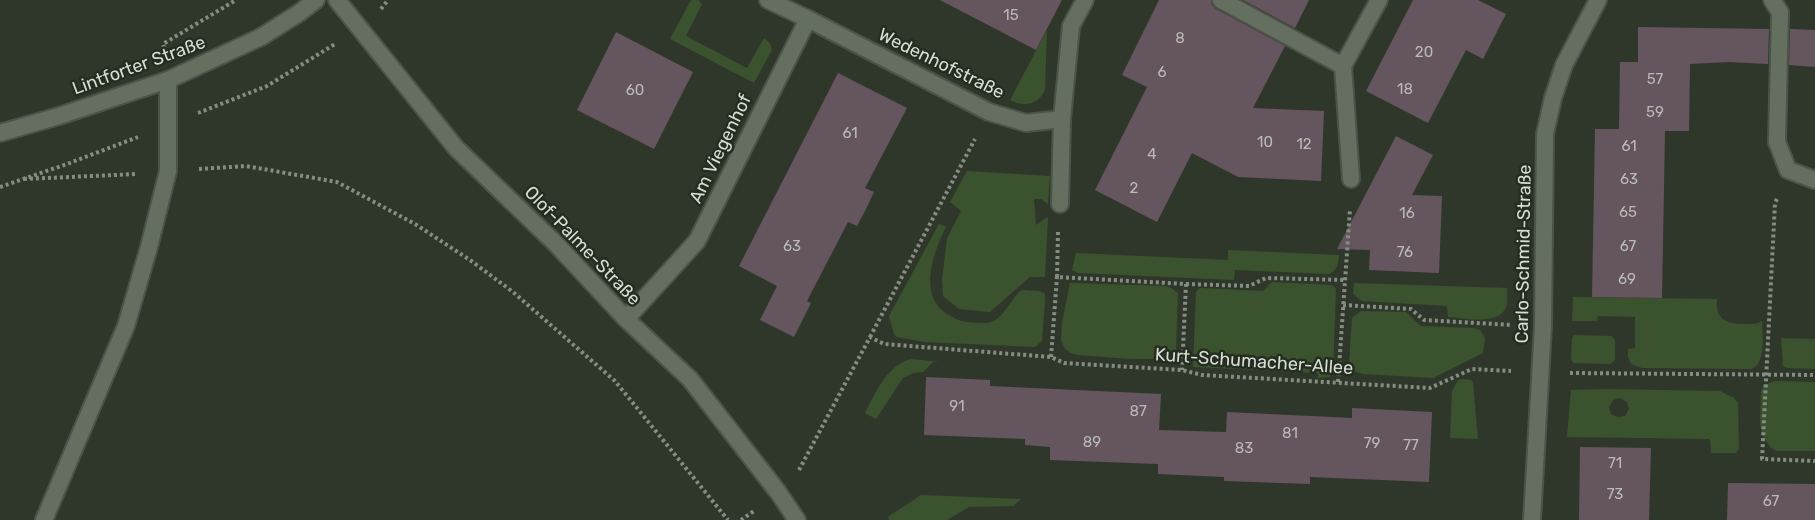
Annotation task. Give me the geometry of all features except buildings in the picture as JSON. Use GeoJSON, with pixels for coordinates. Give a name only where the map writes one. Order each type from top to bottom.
{"type":"FeatureCollection","features":[{"type":"Feature","properties":{"kind":"street","name":"Lintforter Straße"},"geometry":{"type":"LineString","coordinates":[[0,134],[168,80],[261,37],[316,0]]}},
{"type":"Feature","properties":{"kind":"street","name":"Olof-Palme-Straße"},"geometry":{"type":"LineString","coordinates":[[337,0],[456,148],[556,244],[626,320],[690,379],[797,520]]}},
{"type":"Feature","properties":{"kind":"street"},"geometry":{"type":"LineString","coordinates":[[768,0],[808,19]]}},
{"type":"Feature","properties":{"kind":"street"},"geometry":{"type":"LineString","coordinates":[[1060,204],[1062,120],[1071,26],[1085,0]]}},
{"type":"Feature","properties":{"kind":"street"},"geometry":{"type":"LineString","coordinates":[[1221,0],[1343,66]]}},
{"type":"Feature","properties":{"kind":"street"},"geometry":{"type":"LineString","coordinates":[[1351,178],[1343,66],[1379,0]]}},
{"type":"Feature","properties":{"kind":"street","name":"Carlo-Schmid-Straße"},"geometry":{"type":"LineString","coordinates":[[1532,520],[1543,326],[1545,134],[1552,98],[1564,65],[1598,0]]}},
{"type":"Feature","properties":{"kind":"street"},"geometry":{"type":"LineString","coordinates":[[1772,0],[1780,12],[1777,142],[1788,170],[1815,180]]}},
{"type":"Feature","properties":{"kind":"street","name":"Am Viegenhof"},"geometry":{"type":"LineString","coordinates":[[626,320],[697,241],[808,19]]}},
{"type":"Feature","properties":{"kind":"street","name":"Wedenhofstraße"},"geometry":{"type":"LineString","coordinates":[[808,19],[989,112],[1026,123],[1062,120]]}},
{"type":"Feature","properties":{"kind":"street"},"geometry":{"type":"LineString","coordinates":[[44,520],[126,326],[149,246],[168,171],[168,80]]}},
{"type":"Feature","properties":{"kind":"path"},"geometry":{"type":"LineString","coordinates":[[778,492],[801,468],[989,112]]}},
{"type":"Feature","properties":{"kind":"path"},"geometry":{"type":"LineString","coordinates":[[24,179],[109,176],[246,166],[338,182],[415,224],[513,292],[615,381],[728,520]]}},
{"type":"Feature","properties":{"kind":"path"},"geometry":{"type":"LineString","coordinates":[[1788,170],[1775,203],[1762,459],[1815,460]]}},
{"type":"Feature","properties":{"kind":"path"},"geometry":{"type":"LineString","coordinates":[[1338,382],[1351,178]]}},
{"type":"Feature","properties":{"kind":"path"},"geometry":{"type":"LineString","coordinates":[[1051,357],[1060,204]]}},
{"type":"Feature","properties":{"kind":"path"},"geometry":{"type":"LineString","coordinates":[[1056,277],[1249,286],[1266,278],[1346,280]]}},
{"type":"Feature","properties":{"kind":"path"},"geometry":{"type":"LineString","coordinates":[[1182,370],[1186,284]]}},
{"type":"Feature","properties":{"kind":"path"},"geometry":{"type":"LineString","coordinates":[[1343,305],[1411,309],[1424,320],[1543,326]]}},
{"type":"Feature","properties":{"kind":"path","name":"Kurt-Schumacher-Allee"},"geometry":{"type":"LineString","coordinates":[[870,337],[884,344],[1051,357],[1064,363],[1182,370],[1202,375],[1430,388],[1472,369],[1541,373],[1815,375]]}},
{"type":"Feature","properties":{"kind":"green space"},"geometry":{"type":"Polygon","coordinates":[[[691,0],[698,0],[702,4],[686,36],[747,68],[764,38],[770,43],[772,50],[754,83],[670,39],[691,0]]]}},
{"type":"Feature","properties":{"kind":"green space"},"geometry":{"type":"Polygon","coordinates":[[[1047,30],[1045,90],[1039,99],[1030,103],[1021,104],[1010,100],[1047,30]]]}},
{"type":"Feature","properties":{"kind":"green space"},"geometry":{"type":"Polygon","coordinates":[[[967,171],[1050,176],[1048,204],[1041,199],[1034,199],[1036,225],[1048,217],[1045,277],[1030,277],[990,312],[959,309],[943,296],[942,280],[947,238],[961,211],[950,202],[967,171]]]}},
{"type":"Feature","properties":{"kind":"green space"},"geometry":{"type":"Polygon","coordinates":[[[939,224],[946,227],[936,249],[931,286],[933,297],[939,307],[949,315],[966,322],[988,323],[998,318],[1022,290],[1040,291],[1045,294],[1042,341],[1035,347],[924,342],[896,337],[889,316],[939,224]]]}},
{"type":"Feature","properties":{"kind":"green space"},"geometry":{"type":"Polygon","coordinates":[[[1228,250],[1339,255],[1336,269],[1329,274],[1235,270],[1234,280],[1078,273],[1072,270],[1076,253],[1228,260],[1228,250]]]}},
{"type":"Feature","properties":{"kind":"green space"},"geometry":{"type":"Polygon","coordinates":[[[1272,282],[1332,285],[1336,289],[1333,373],[1330,377],[1318,378],[1318,373],[1193,367],[1196,292],[1200,288],[1263,291],[1272,282]]]}},
{"type":"Feature","properties":{"kind":"green space"},"geometry":{"type":"Polygon","coordinates":[[[1070,283],[1171,288],[1178,293],[1176,350],[1169,358],[1162,359],[1130,359],[1071,353],[1065,349],[1061,340],[1070,283]]]}},
{"type":"Feature","properties":{"kind":"green space"},"geometry":{"type":"Polygon","coordinates":[[[1354,283],[1507,288],[1507,303],[1502,313],[1489,319],[1448,317],[1447,306],[1362,301],[1353,294],[1354,283]]]}},
{"type":"Feature","properties":{"kind":"green space"},"geometry":{"type":"Polygon","coordinates":[[[1573,297],[1717,299],[1718,311],[1726,321],[1751,324],[1762,321],[1762,354],[1757,365],[1752,369],[1642,368],[1631,364],[1628,357],[1628,349],[1635,348],[1635,317],[1598,316],[1597,321],[1572,321],[1573,297]]]}},
{"type":"Feature","properties":{"kind":"green space"},"geometry":{"type":"Polygon","coordinates":[[[1361,311],[1406,312],[1421,326],[1480,330],[1485,338],[1483,353],[1433,378],[1358,373],[1349,363],[1352,318],[1361,311]]]}},
{"type":"Feature","properties":{"kind":"green space"},"geometry":{"type":"Polygon","coordinates":[[[1574,335],[1612,336],[1615,340],[1615,360],[1610,364],[1574,363],[1571,360],[1574,335]]]}},
{"type":"Feature","properties":{"kind":"green space"},"geometry":{"type":"Polygon","coordinates":[[[1781,338],[1815,339],[1815,369],[1783,366],[1781,338]]]}},
{"type":"Feature","properties":{"kind":"green space"},"geometry":{"type":"Polygon","coordinates":[[[911,359],[940,362],[933,362],[923,372],[913,373],[903,378],[876,419],[865,413],[883,380],[895,367],[911,359]]]}},
{"type":"Feature","properties":{"kind":"green space"},"geometry":{"type":"Polygon","coordinates":[[[1458,380],[1471,380],[1473,383],[1478,439],[1450,438],[1452,391],[1458,380]]]}},
{"type":"Feature","properties":{"kind":"green space"},"geometry":{"type":"Polygon","coordinates":[[[1775,381],[1815,382],[1815,451],[1776,451],[1770,447],[1762,434],[1761,391],[1764,385],[1775,381]]]}},
{"type":"Feature","properties":{"kind":"green space"},"geometry":{"type":"Polygon","coordinates":[[[1571,390],[1720,391],[1734,398],[1738,403],[1739,449],[1736,453],[1711,453],[1710,439],[1567,437],[1571,390]],[[1620,398],[1613,400],[1609,407],[1611,414],[1618,417],[1625,416],[1629,409],[1627,402],[1620,398]]]}},
{"type":"Feature","properties":{"kind":"green space"},"geometry":{"type":"Polygon","coordinates":[[[921,495],[1021,499],[1013,506],[969,507],[947,520],[889,520],[888,517],[921,495]]]}}]}
